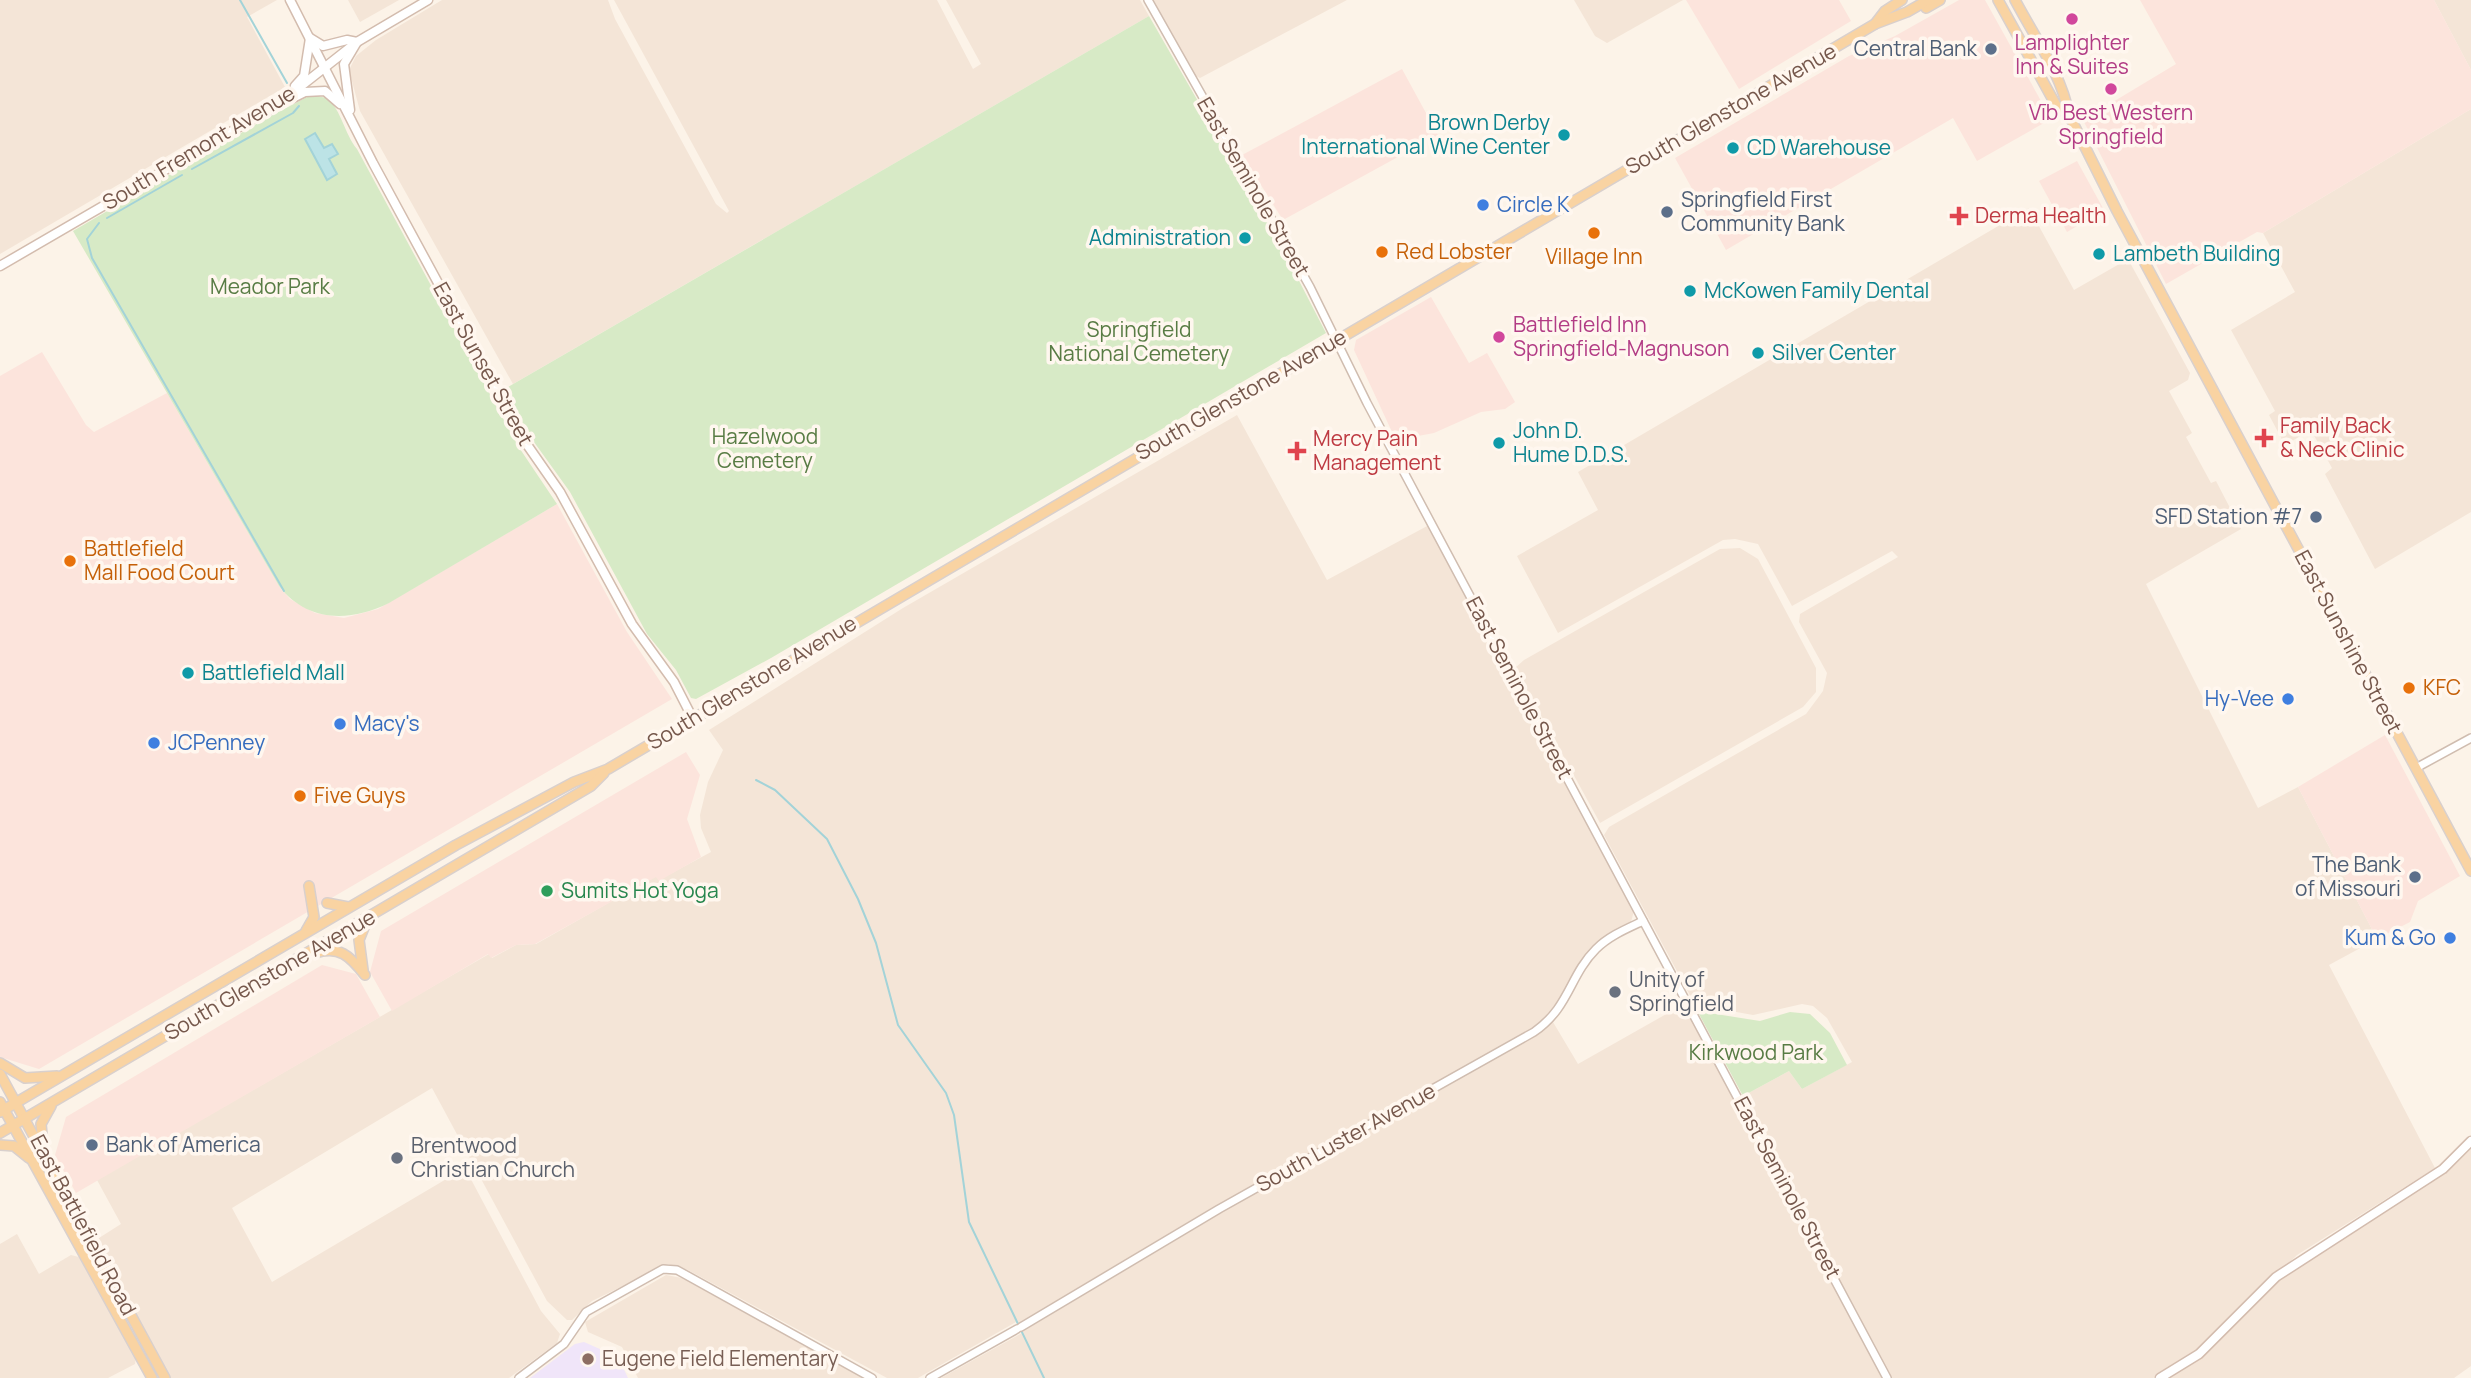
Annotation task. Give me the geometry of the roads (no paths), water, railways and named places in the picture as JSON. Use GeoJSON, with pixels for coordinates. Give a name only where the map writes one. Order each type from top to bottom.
{"type":"FeatureCollection","features":[{"type":"Feature","properties":{"kind":"main road","name":"East Sunset Street"},"geometry":{"type":"LineString","coordinates":[[290,0],[521,436],[560,492],[632,624],[674,682],[693,719]]}},
{"type":"Feature","properties":{"kind":"main road","name":"South Fremont Avenue"},"geometry":{"type":"LineString","coordinates":[[0,266],[280,102],[357,42],[428,0]]}},
{"type":"Feature","properties":{"kind":"main road","name":"South Glenstone Avenue"},"geometry":{"type":"LineString","coordinates":[[1875,24],[1885,11],[1902,0]]}},
{"type":"Feature","properties":{"kind":"main road","name":"South Glenstone Avenue"},"geometry":{"type":"LineString","coordinates":[[1,1108],[66,1074],[349,907],[574,782],[608,769],[1875,24],[1907,12],[1928,0]]}},
{"type":"Feature","properties":{"kind":"main road"},"geometry":{"type":"LineString","coordinates":[[1907,12],[1921,10],[1940,0]]}},
{"type":"Feature","properties":{"kind":"main road","name":"East Sunshine Street"},"geometry":{"type":"LineString","coordinates":[[2015,0],[2048,60],[2066,101],[2069,115],[2117,211],[2471,871]]}},
{"type":"Feature","properties":{"kind":"main road"},"geometry":{"type":"LineString","coordinates":[[2021,0],[2048,60]]}},
{"type":"Feature","properties":{"kind":"main road","name":"East Sunshine Street"},"geometry":{"type":"LineString","coordinates":[[1999,1],[2057,107],[2069,115]]}},
{"type":"Feature","properties":{"kind":"main road"},"geometry":{"type":"LineString","coordinates":[[280,102],[304,76],[310,38],[323,46],[347,40],[357,42],[344,64],[350,117]]}},
{"type":"Feature","properties":{"kind":"main road"},"geometry":{"type":"LineString","coordinates":[[280,102],[305,92],[326,91],[350,117]]}},
{"type":"Feature","properties":{"kind":"main road","name":"South Glenstone Avenue"},"geometry":{"type":"LineString","coordinates":[[0,1133],[591,786],[608,769]]}},
{"type":"Feature","properties":{"kind":"main road"},"geometry":{"type":"LineString","coordinates":[[302,936],[314,917],[309,886]]}},
{"type":"Feature","properties":{"kind":"main road"},"geometry":{"type":"LineString","coordinates":[[327,904],[349,907]]}},
{"type":"Feature","properties":{"kind":"main road"},"geometry":{"type":"LineString","coordinates":[[296,960],[334,950],[349,956],[365,975],[359,940],[363,926],[371,916]]}},
{"type":"Feature","properties":{"kind":"main road"},"geometry":{"type":"LineString","coordinates":[[0,1063],[25,1078],[40,1079],[66,1074]]}},
{"type":"Feature","properties":{"kind":"main road","name":"East Battlefield Road"},"geometry":{"type":"LineString","coordinates":[[0,1074],[165,1378]]}},
{"type":"Feature","properties":{"kind":"main road"},"geometry":{"type":"LineString","coordinates":[[45,1154],[41,1124],[55,1101]]}},
{"type":"Feature","properties":{"kind":"main road","name":"East Battlefield Road"},"geometry":{"type":"LineString","coordinates":[[1,1108],[14,1125],[152,1378]]}},
{"type":"Feature","properties":{"kind":"main road"},"geometry":{"type":"LineString","coordinates":[[2160,1378],[2199,1354],[2276,1277],[2443,1169],[2471,1141]]}},
{"type":"Feature","properties":{"kind":"main road"},"geometry":{"type":"LineString","coordinates":[[0,1145],[14,1146],[35,1164]]}},
{"type":"Feature","properties":{"kind":"street","name":"East Seminole Street"},"geometry":{"type":"LineString","coordinates":[[1148,0],[1337,339],[1372,412],[1757,1130],[1886,1378]]}},
{"type":"Feature","properties":{"kind":"street"},"geometry":{"type":"LineString","coordinates":[[2416,768],[2471,738]]}},
{"type":"Feature","properties":{"kind":"street","name":"South Luster Avenue"},"geometry":{"type":"LineString","coordinates":[[930,1378],[1219,1209],[1534,1032],[1550,1021],[1562,1006],[1593,951],[1609,938],[1643,921]]}},
{"type":"Feature","properties":{"kind":"street"},"geometry":{"type":"LineString","coordinates":[[519,1378],[564,1344],[586,1312],[663,1269],[677,1270],[872,1378]]}},
{"type":"Feature","properties":{"kind":"water"},"geometry":{"type":"Polygon","coordinates":[[[315,133],[324,148],[332,144],[338,154],[329,159],[337,174],[327,180],[305,139],[315,133]]]}},
{"type":"Feature","properties":{"kind":"waterway"},"geometry":{"type":"LineString","coordinates":[[240,0],[287,83]]}},
{"type":"Feature","properties":{"kind":"waterway"},"geometry":{"type":"LineString","coordinates":[[192,169],[293,113],[299,106]]}},
{"type":"Feature","properties":{"kind":"waterway"},"geometry":{"type":"LineString","coordinates":[[107,218],[182,175]]}},
{"type":"Feature","properties":{"kind":"waterway"},"geometry":{"type":"LineString","coordinates":[[99,223],[87,239],[92,258],[284,591]]}},
{"type":"Feature","properties":{"kind":"waterway"},"geometry":{"type":"LineString","coordinates":[[756,780],[775,790],[827,839],[858,899],[876,943],[898,1025],[946,1093],[954,1115],[969,1222],[1044,1378]]}},
{"type":"Feature","properties":{"kind":"place","name":"Lamplighter Inn & Suites"},"geometry":{"type":"Point","coordinates":[2072,19]}},
{"type":"Feature","properties":{"kind":"place","name":"Central Bank"},"geometry":{"type":"Point","coordinates":[1991,49]}},
{"type":"Feature","properties":{"kind":"place","name":"Vīb Best Western Springfield"},"geometry":{"type":"Point","coordinates":[2111,89]}},
{"type":"Feature","properties":{"kind":"place","name":"Brown Derby International Wine Center"},"geometry":{"type":"Point","coordinates":[1564,135]}},
{"type":"Feature","properties":{"kind":"place","name":"CD Warehouse"},"geometry":{"type":"Point","coordinates":[1733,148]}},
{"type":"Feature","properties":{"kind":"place","name":"Circle K"},"geometry":{"type":"Point","coordinates":[1483,205]}},
{"type":"Feature","properties":{"kind":"place","name":"Springfield First Community Bank"},"geometry":{"type":"Point","coordinates":[1667,212]}},
{"type":"Feature","properties":{"kind":"place","name":"Derma Health"},"geometry":{"type":"Point","coordinates":[1959,216]}},
{"type":"Feature","properties":{"kind":"place","name":"Village Inn"},"geometry":{"type":"Point","coordinates":[1594,233]}},
{"type":"Feature","properties":{"kind":"place","name":"Administration"},"geometry":{"type":"Point","coordinates":[1245,238]}},
{"type":"Feature","properties":{"kind":"place","name":"Red Lobster"},"geometry":{"type":"Point","coordinates":[1382,252]}},
{"type":"Feature","properties":{"kind":"place","name":"Lambeth Building"},"geometry":{"type":"Point","coordinates":[2099,254]}},
{"type":"Feature","properties":{"kind":"place","name":"McKowen Family Dental"},"geometry":{"type":"Point","coordinates":[1690,291]}},
{"type":"Feature","properties":{"kind":"place","name":"Battlefield Inn Springfield-Magnuson"},"geometry":{"type":"Point","coordinates":[1499,337]}},
{"type":"Feature","properties":{"kind":"place","name":"Silver Center"},"geometry":{"type":"Point","coordinates":[1758,353]}},
{"type":"Feature","properties":{"kind":"place","name":"Family Back & Neck Clinic"},"geometry":{"type":"Point","coordinates":[2264,438]}},
{"type":"Feature","properties":{"kind":"place","name":"John D. Hume D.D.S."},"geometry":{"type":"Point","coordinates":[1499,443]}},
{"type":"Feature","properties":{"kind":"place","name":"Mercy Pain Management"},"geometry":{"type":"Point","coordinates":[1297,451]}},
{"type":"Feature","properties":{"kind":"place","name":"SFD Station #7"},"geometry":{"type":"Point","coordinates":[2316,517]}},
{"type":"Feature","properties":{"kind":"place","name":"Battlefield Mall Food Court"},"geometry":{"type":"Point","coordinates":[70,561]}},
{"type":"Feature","properties":{"kind":"place","name":"Battlefield Mall"},"geometry":{"type":"Point","coordinates":[188,673]}},
{"type":"Feature","properties":{"kind":"place","name":"KFC"},"geometry":{"type":"Point","coordinates":[2409,688]}},
{"type":"Feature","properties":{"kind":"place","name":"Hy-Vee"},"geometry":{"type":"Point","coordinates":[2288,699]}},
{"type":"Feature","properties":{"kind":"place","name":"Macy's"},"geometry":{"type":"Point","coordinates":[340,724]}},
{"type":"Feature","properties":{"kind":"place","name":"JCPenney"},"geometry":{"type":"Point","coordinates":[154,743]}},
{"type":"Feature","properties":{"kind":"place","name":"Five Guys"},"geometry":{"type":"Point","coordinates":[300,796]}},
{"type":"Feature","properties":{"kind":"place","name":"The Bank of Missouri"},"geometry":{"type":"Point","coordinates":[2415,877]}},
{"type":"Feature","properties":{"kind":"place","name":"Sumits Hot Yoga"},"geometry":{"type":"Point","coordinates":[547,891]}},
{"type":"Feature","properties":{"kind":"place","name":"Kum & Go"},"geometry":{"type":"Point","coordinates":[2450,938]}},
{"type":"Feature","properties":{"kind":"place","name":"Unity of Springfield"},"geometry":{"type":"Point","coordinates":[1615,992]}},
{"type":"Feature","properties":{"kind":"place","name":"Bank of America"},"geometry":{"type":"Point","coordinates":[92,1145]}},
{"type":"Feature","properties":{"kind":"place","name":"Brentwood Christian Church"},"geometry":{"type":"Point","coordinates":[397,1158]}},
{"type":"Feature","properties":{"kind":"place","name":"Eugene Field Elementary"},"geometry":{"type":"Point","coordinates":[588,1359]}},
{"type":"Feature","properties":{"kind":"park label","name":"Meador Park"},"geometry":{"type":"Point","coordinates":[270,287]}},
{"type":"Feature","properties":{"kind":"park label","name":"Springfield National Cemetery"},"geometry":{"type":"Point","coordinates":[1139,342]}},
{"type":"Feature","properties":{"kind":"park label","name":"Hazelwood Cemetery"},"geometry":{"type":"Point","coordinates":[765,449]}},
{"type":"Feature","properties":{"kind":"park label","name":"Kirkwood Park"},"geometry":{"type":"Point","coordinates":[1756,1053]}}]}
